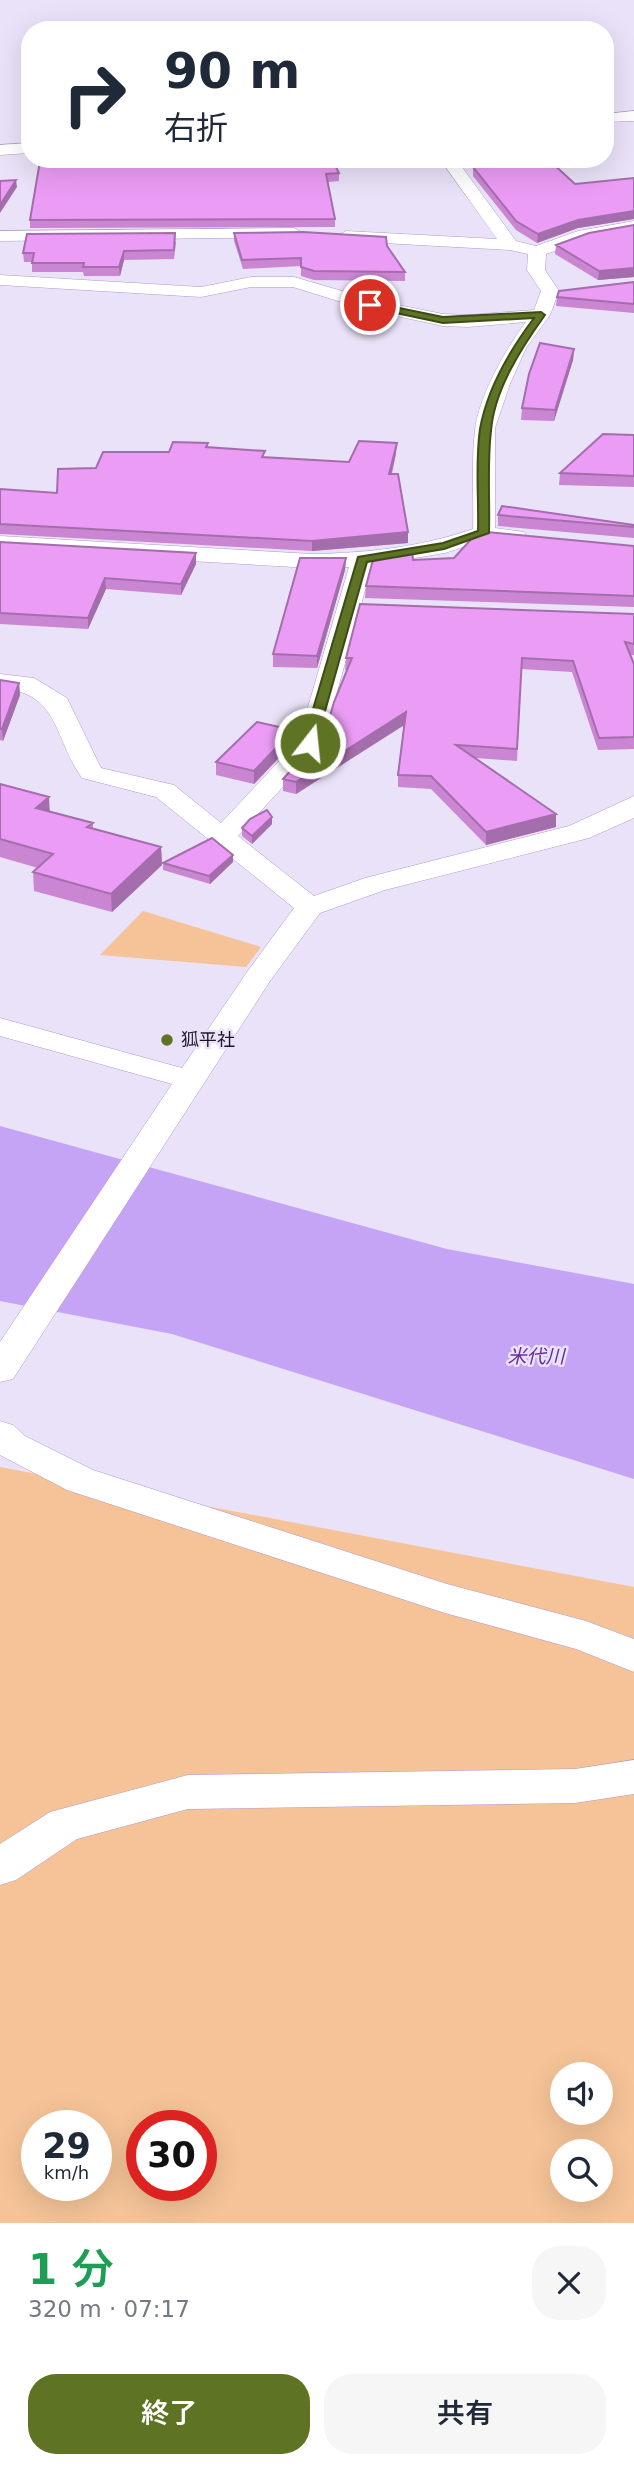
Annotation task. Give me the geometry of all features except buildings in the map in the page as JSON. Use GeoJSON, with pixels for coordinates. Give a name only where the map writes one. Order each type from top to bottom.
{"type":"FeatureCollection","features":[{"type":"Feature","properties":{"kind":"street"},"geometry":{"type":"LineString","coordinates":[[614,117],[634,116]]}},
{"type":"Feature","properties":{"kind":"street"},"geometry":{"type":"LineString","coordinates":[[0,150],[21,149]]}},
{"type":"Feature","properties":{"kind":"street"},"geometry":{"type":"LineString","coordinates":[[454,168],[510,246]]}},
{"type":"Feature","properties":{"kind":"street"},"geometry":{"type":"LineString","coordinates":[[0,236],[175,233],[324,235],[510,246],[537,251],[584,235],[634,226]]}},
{"type":"Feature","properties":{"kind":"street"},"geometry":{"type":"LineString","coordinates":[[484,533],[485,428],[500,384],[517,347],[541,315],[549,293],[536,270],[537,251]]}},
{"type":"Feature","properties":{"kind":"street"},"geometry":{"type":"LineString","coordinates":[[0,280],[201,292],[251,282],[294,282],[370,305],[443,320],[541,315]]}},
{"type":"Feature","properties":{"kind":"street"},"geometry":{"type":"LineString","coordinates":[[549,293],[573,291]]}},
{"type":"Feature","properties":{"kind":"street"},"geometry":{"type":"LineString","coordinates":[[0,543],[113,548],[276,561],[362,560],[444,546],[484,533],[543,539]]}},
{"type":"Feature","properties":{"kind":"street"},"geometry":{"type":"LineString","coordinates":[[222,837],[310,743],[362,560]]}},
{"type":"Feature","properties":{"kind":"street"},"geometry":{"type":"LineString","coordinates":[[348,606],[374,607]]}},
{"type":"Feature","properties":{"kind":"street"},"geometry":{"type":"LineString","coordinates":[[0,681],[25,683],[58,703],[74,742],[91,773],[166,791],[310,907]]}},
{"type":"Feature","properties":{"kind":"street"},"geometry":{"type":"LineString","coordinates":[[0,1370],[257,978],[310,907],[375,884],[579,832],[625,812],[634,804]]}},
{"type":"Feature","properties":{"kind":"street"},"geometry":{"type":"LineString","coordinates":[[0,1027],[190,1080]]}},
{"type":"Feature","properties":{"kind":"street"},"geometry":{"type":"LineString","coordinates":[[0,1434],[12,1445],[80,1480],[445,1598],[586,1636],[634,1656]]}},
{"type":"Feature","properties":{"kind":"street"},"geometry":{"type":"LineString","coordinates":[[0,1867],[65,1825],[188,1792],[575,1786],[634,1777]]}},
{"type":"Feature","properties":{"kind":"shaded area"},"geometry":{"type":"Polygon","coordinates":[[[143,911],[261,947],[246,967],[100,955],[143,911]]]}},
{"type":"Feature","properties":{"kind":"shaded area"},"geometry":{"type":"Polygon","coordinates":[[[0,1467],[634,1587],[634,2223],[0,2223],[0,1467]]]}},
{"type":"Feature","properties":{"kind":"water","name":"米代川"},"geometry":{"type":"Polygon","coordinates":[[[0,1126],[447,1249],[634,1284],[634,1479],[172,1334],[0,1301],[0,1126]]]}},
{"type":"Feature","properties":{"kind":"place","name":"狐平社"},"geometry":{"type":"Point","coordinates":[167,1040]}},
{"type":"Feature","properties":{"kind":"route"},"geometry":{"type":"LineString","coordinates":[[310,743],[362,560],[444,546],[484,533],[485,428],[500,384],[517,347],[541,315],[468,321],[443,320],[370,305]]}}]}
